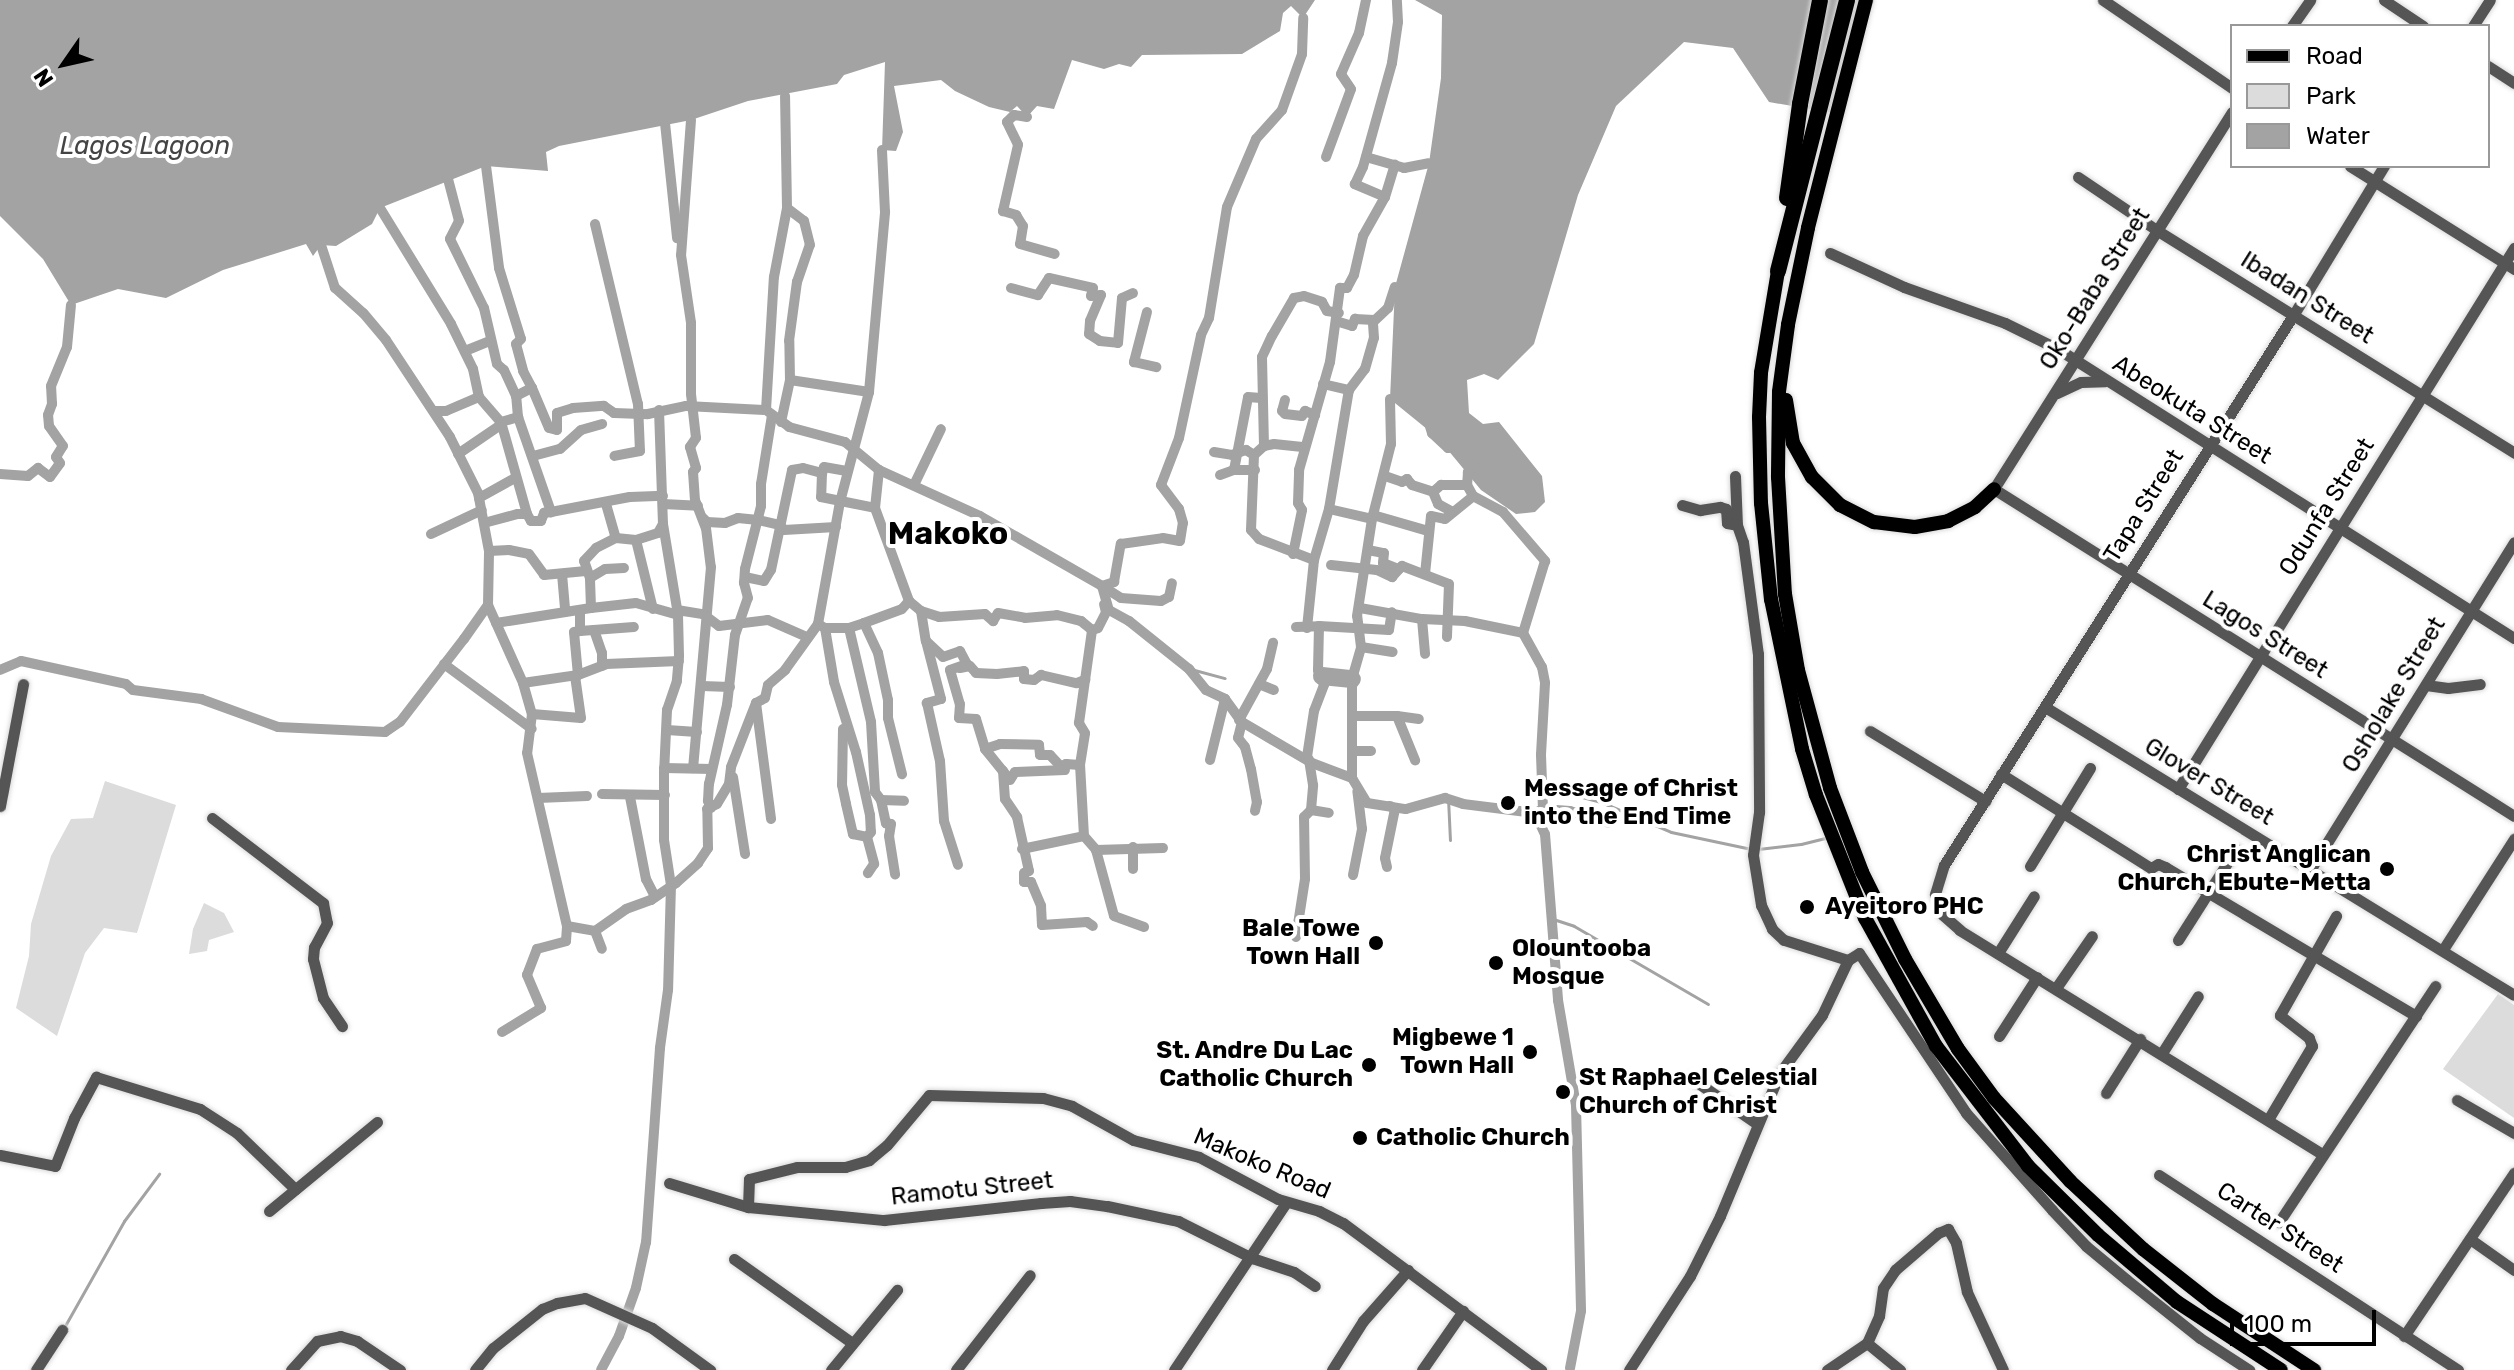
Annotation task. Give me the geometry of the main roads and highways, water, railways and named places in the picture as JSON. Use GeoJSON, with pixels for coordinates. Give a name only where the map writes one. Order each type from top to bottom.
{"type":"FeatureCollection","features":[{"type":"Feature","properties":{"kind":"highway"},"geometry":{"type":"LineString","coordinates":[[1778,271],[1800,104],[1820,0]]}},
{"type":"Feature","properties":{"kind":"highway"},"geometry":{"type":"LineString","coordinates":[[1778,271],[1847,0]]}},
{"type":"Feature","properties":{"kind":"main road"},"geometry":{"type":"LineString","coordinates":[[1866,0],[1834,122],[1788,325],[1777,435],[1785,594],[1798,670],[1830,788],[1862,872],[1930,1004],[1994,1098],[2034,1145],[2109,1219],[2177,1276],[2314,1370]]}},
{"type":"Feature","properties":{"kind":"main road"},"geometry":{"type":"LineString","coordinates":[[1778,271],[1767,323],[1759,417],[1765,552],[1782,661],[1816,795],[1847,879],[1865,918],[1936,1046],[2028,1166],[2098,1235],[2177,1302],[2281,1370]]}},
{"type":"Feature","properties":{"kind":"main road"},"geometry":{"type":"LineString","coordinates":[[1783,354],[1787,413],[1793,443],[1812,477],[1840,505],[1874,522],[1915,527],[1961,515],[1994,489]]}},
{"type":"Feature","properties":{"kind":"water","name":"Lagos Lagoon"},"geometry":{"type":"Polygon","coordinates":[[[0,0],[1315,0],[1303,18],[1291,6],[1283,13],[1280,31],[1242,54],[1142,55],[1131,67],[1119,64],[1104,69],[1072,60],[1054,109],[1037,106],[1027,117],[1017,106],[1010,112],[989,107],[955,91],[941,80],[894,86],[903,132],[896,151],[882,150],[885,62],[844,75],[837,84],[748,101],[691,120],[559,146],[546,152],[548,171],[486,166],[380,208],[372,224],[336,246],[321,245],[313,256],[306,244],[223,270],[166,298],[118,289],[71,305],[43,259],[0,216],[0,0]]]}},
{"type":"Feature","properties":{"kind":"water"},"geometry":{"type":"Polygon","coordinates":[[[1415,0],[1874,0],[1839,114],[1769,102],[1733,48],[1684,42],[1616,106],[1578,195],[1534,344],[1498,380],[1484,374],[1467,380],[1469,413],[1483,424],[1499,422],[1542,476],[1545,502],[1535,512],[1516,514],[1481,490],[1438,438],[1390,399],[1395,287],[1429,163],[1441,78],[1442,15],[1415,0]]]}},
{"type":"Feature","properties":{"kind":"waterway"},"geometry":{"type":"LineString","coordinates":[[1326,157],[1351,89],[1341,74],[1359,33],[1366,0]]}},
{"type":"Feature","properties":{"kind":"waterway"},"geometry":{"type":"LineString","coordinates":[[1385,197],[1355,184],[1363,167],[1392,63],[1398,22],[1397,0]]}},
{"type":"Feature","properties":{"kind":"waterway"},"geometry":{"type":"LineString","coordinates":[[1102,586],[1114,582],[1121,544],[1163,538],[1180,541],[1183,523],[1179,509],[1161,485],[1179,438],[1201,335],[1209,318],[1227,207],[1256,139],[1282,110],[1302,54],[1303,18]]}},
{"type":"Feature","properties":{"kind":"waterway"},"geometry":{"type":"LineString","coordinates":[[766,410],[774,277],[787,208],[785,96]]}},
{"type":"Feature","properties":{"kind":"waterway"},"geometry":{"type":"LineString","coordinates":[[1027,117],[1014,115],[1007,122],[1018,145],[1003,211],[1016,215],[1023,226],[1020,244],[1055,254]]}},
{"type":"Feature","properties":{"kind":"waterway"},"geometry":{"type":"LineString","coordinates":[[691,120],[681,255],[691,323],[691,394],[696,438],[690,447],[696,468],[693,472],[695,500],[706,528],[711,567],[693,768]]}},
{"type":"Feature","properties":{"kind":"waterway"},"geometry":{"type":"LineString","coordinates":[[665,123],[677,238]]}},
{"type":"Feature","properties":{"kind":"waterway"},"geometry":{"type":"LineString","coordinates":[[595,931],[626,909],[651,900],[698,863],[708,848],[707,809],[717,804],[729,784],[731,767],[756,703],[765,698],[768,685],[785,670],[818,624],[840,502],[869,392],[885,212],[882,150]]}},
{"type":"Feature","properties":{"kind":"waterway"},"geometry":{"type":"LineString","coordinates":[[1366,157],[1404,168],[1429,163]]}},
{"type":"Feature","properties":{"kind":"waterway"},"geometry":{"type":"LineString","coordinates":[[1293,554],[1302,510],[1298,503],[1299,470],[1330,362],[1340,288],[1347,288],[1354,275],[1363,236],[1385,197],[1395,164]]}},
{"type":"Feature","properties":{"kind":"waterway"},"geometry":{"type":"LineString","coordinates":[[486,166],[499,268],[521,339],[516,344],[523,371],[532,388]]}},
{"type":"Feature","properties":{"kind":"waterway"},"geometry":{"type":"LineString","coordinates":[[448,179],[459,221],[450,239],[484,308],[497,364],[504,370],[516,396]]}},
{"type":"Feature","properties":{"kind":"waterway"},"geometry":{"type":"LineString","coordinates":[[380,208],[451,324],[473,369],[479,397]]}},
{"type":"Feature","properties":{"kind":"waterway"},"geometry":{"type":"LineString","coordinates":[[781,422],[790,380],[789,341],[797,282],[810,245],[804,221],[787,208]]}},
{"type":"Feature","properties":{"kind":"waterway"},"geometry":{"type":"LineString","coordinates":[[595,224],[638,404],[640,451],[614,456]]}},
{"type":"Feature","properties":{"kind":"waterway"},"geometry":{"type":"LineString","coordinates":[[0,670],[21,661],[126,684],[133,690],[201,699],[278,727],[385,732],[400,722],[464,639],[488,605],[489,551],[478,493],[450,437],[386,340],[363,313],[335,288],[321,245]]}},
{"type":"Feature","properties":{"kind":"waterway"},"geometry":{"type":"LineString","coordinates":[[1011,288],[1038,295],[1049,278],[1093,288],[1091,296],[1101,295],[1090,321],[1089,334],[1100,341],[1118,343],[1122,298],[1133,293]]}},
{"type":"Feature","properties":{"kind":"waterway"},"geometry":{"type":"LineString","coordinates":[[1307,628],[1314,560],[1329,509],[1349,390],[1365,369],[1374,338],[1373,322],[1388,308],[1395,287]]}},
{"type":"Feature","properties":{"kind":"waterway"},"geometry":{"type":"LineString","coordinates":[[1264,446],[1262,357],[1272,336],[1294,298],[1304,296],[1322,302],[1327,311],[1339,313]]}},
{"type":"Feature","properties":{"kind":"waterway"},"geometry":{"type":"LineString","coordinates":[[0,474],[28,476],[38,468],[50,477],[60,463],[56,457],[63,446],[49,426],[48,415],[52,404],[51,386],[67,347],[71,305]]}},
{"type":"Feature","properties":{"kind":"waterway"},"geometry":{"type":"LineString","coordinates":[[1147,312],[1134,362],[1156,367]]}},
{"type":"Feature","properties":{"kind":"waterway"},"geometry":{"type":"LineString","coordinates":[[1336,321],[1352,326],[1355,319],[1374,320]]}},
{"type":"Feature","properties":{"kind":"waterway"},"geometry":{"type":"LineString","coordinates":[[465,351],[490,341]]}},
{"type":"Feature","properties":{"kind":"waterway"},"geometry":{"type":"LineString","coordinates":[[790,380],[869,392]]}},
{"type":"Feature","properties":{"kind":"waterway"},"geometry":{"type":"LineString","coordinates":[[1323,384],[1349,390]]}},
{"type":"Feature","properties":{"kind":"waterway"},"geometry":{"type":"LineString","coordinates":[[434,411],[446,411],[479,397],[501,422],[518,417],[516,396],[532,388],[549,428],[557,430],[557,413],[573,408],[604,406],[614,413],[648,414],[686,406],[766,410],[789,427],[845,442],[879,470],[980,516],[1102,586],[1109,610],[1129,621],[1189,669],[1206,690],[1225,699],[1242,722],[1312,763],[1352,778],[1367,803],[1406,809],[1445,798],[1463,804],[1535,813]]}},
{"type":"Feature","properties":{"kind":"waterway"},"geometry":{"type":"LineString","coordinates":[[1234,470],[1248,397],[1261,398]]}},
{"type":"Feature","properties":{"kind":"waterway"},"geometry":{"type":"LineString","coordinates":[[1352,778],[1352,679],[1361,647],[1357,616],[1372,519],[1391,444],[1390,399]]}},
{"type":"Feature","properties":{"kind":"waterway"},"geometry":{"type":"LineString","coordinates":[[1285,400],[1282,411],[1285,414],[1302,416],[1305,411],[1315,415]]}},
{"type":"Feature","properties":{"kind":"waterway"},"geometry":{"type":"LineString","coordinates":[[659,410],[663,524],[678,615]]}},
{"type":"Feature","properties":{"kind":"waterway"},"geometry":{"type":"LineString","coordinates":[[711,808],[708,801],[709,784],[727,705],[735,635],[748,598],[744,583],[745,569],[761,506],[761,484],[772,415]]}},
{"type":"Feature","properties":{"kind":"waterway"},"geometry":{"type":"LineString","coordinates":[[518,417],[551,512],[630,497],[663,496]]}},
{"type":"Feature","properties":{"kind":"waterway"},"geometry":{"type":"LineString","coordinates":[[1428,420],[1432,433],[1448,448],[1455,445]]}},
{"type":"Feature","properties":{"kind":"waterway"},"geometry":{"type":"LineString","coordinates":[[501,422],[527,514]]}},
{"type":"Feature","properties":{"kind":"waterway"},"geometry":{"type":"LineString","coordinates":[[458,454],[502,424]]}},
{"type":"Feature","properties":{"kind":"waterway"},"geometry":{"type":"LineString","coordinates":[[533,456],[560,449],[581,430],[602,424]]}},
{"type":"Feature","properties":{"kind":"waterway"},"geometry":{"type":"LineString","coordinates":[[914,485],[941,429]]}},
{"type":"Feature","properties":{"kind":"waterway"},"geometry":{"type":"LineString","coordinates":[[1214,452],[1232,455],[1246,450],[1254,455],[1264,446],[1274,444],[1305,447]]}},
{"type":"Feature","properties":{"kind":"waterway"},"geometry":{"type":"LineString","coordinates":[[1254,455],[1251,530],[1259,539],[1314,560]]}},
{"type":"Feature","properties":{"kind":"waterway"},"geometry":{"type":"LineString","coordinates":[[1475,464],[1468,472],[1467,485],[1473,496],[1503,512],[1545,561],[1523,633],[1542,667],[1545,683],[1541,755],[1543,809],[1535,813],[1545,834],[1558,1000],[1576,1105],[1581,1311],[1570,1368]]}},
{"type":"Feature","properties":{"kind":"waterway"},"geometry":{"type":"LineString","coordinates":[[745,577],[764,581],[771,570],[792,470],[803,468],[822,473],[824,467],[847,471]]}},
{"type":"Feature","properties":{"kind":"waterway"},"geometry":{"type":"LineString","coordinates":[[879,470],[875,508],[909,601],[921,611],[926,641],[943,657],[960,651],[967,664],[950,670],[960,704],[959,718],[976,719],[985,749],[1003,771],[1005,799],[1017,817],[1029,871],[1024,873],[1024,882],[1031,882],[1041,906],[1042,925],[1087,922],[1093,926]]}},
{"type":"Feature","properties":{"kind":"waterway"},"geometry":{"type":"LineString","coordinates":[[1220,475],[1234,470],[1255,470]]}},
{"type":"Feature","properties":{"kind":"waterway"},"geometry":{"type":"LineString","coordinates":[[822,473],[821,497],[875,508]]}},
{"type":"Feature","properties":{"kind":"waterway"},"geometry":{"type":"LineString","coordinates":[[1385,476],[1402,482],[1407,479],[1412,485],[1433,492],[1441,485],[1467,485]]}},
{"type":"Feature","properties":{"kind":"waterway"},"geometry":{"type":"LineString","coordinates":[[479,498],[515,478]]}},
{"type":"Feature","properties":{"kind":"waterway"},"geometry":{"type":"LineString","coordinates":[[1433,492],[1438,504],[1451,511]]}},
{"type":"Feature","properties":{"kind":"waterway"},"geometry":{"type":"LineString","coordinates":[[1425,574],[1431,516],[1445,519],[1473,496]]}},
{"type":"Feature","properties":{"kind":"waterway"},"geometry":{"type":"LineString","coordinates":[[606,504],[616,538],[636,540],[653,609]]}},
{"type":"Feature","properties":{"kind":"waterway"},"geometry":{"type":"LineString","coordinates":[[663,504],[698,506]]}},
{"type":"Feature","properties":{"kind":"waterway"},"geometry":{"type":"LineString","coordinates":[[1329,509],[1372,519]]}},
{"type":"Feature","properties":{"kind":"waterway"},"geometry":{"type":"LineString","coordinates":[[431,534],[482,510]]}},
{"type":"Feature","properties":{"kind":"waterway"},"geometry":{"type":"LineString","coordinates":[[484,523],[518,514],[527,514],[531,521],[541,521],[544,513],[551,512]]}},
{"type":"Feature","properties":{"kind":"waterway"},"geometry":{"type":"LineString","coordinates":[[1373,515],[1428,531]]}},
{"type":"Feature","properties":{"kind":"waterway"},"geometry":{"type":"LineString","coordinates":[[703,518],[707,522],[725,523],[738,518],[758,520],[780,525],[784,530],[836,527]]}},
{"type":"Feature","properties":{"kind":"waterway"},"geometry":{"type":"LineString","coordinates":[[636,540],[658,533],[663,524]]}},
{"type":"Feature","properties":{"kind":"waterway"},"geometry":{"type":"LineString","coordinates":[[496,623],[591,608],[590,578],[584,561],[596,548],[616,538]]}},
{"type":"Feature","properties":{"kind":"waterway"},"geometry":{"type":"LineString","coordinates":[[489,551],[509,550],[529,554],[544,575],[586,571]]}},
{"type":"Feature","properties":{"kind":"waterway"},"geometry":{"type":"LineString","coordinates":[[1368,550],[1384,553],[1383,563],[1399,569]]}},
{"type":"Feature","properties":{"kind":"waterway"},"geometry":{"type":"LineString","coordinates":[[1331,565],[1377,570],[1392,577],[1402,566],[1449,584],[1447,637]]}},
{"type":"Feature","properties":{"kind":"waterway"},"geometry":{"type":"LineString","coordinates":[[590,578],[605,569],[624,568]]}},
{"type":"Feature","properties":{"kind":"waterway"},"geometry":{"type":"LineString","coordinates":[[562,574],[565,612]]}},
{"type":"Feature","properties":{"kind":"waterway"},"geometry":{"type":"LineString","coordinates":[[1102,586],[1121,598],[1161,601],[1169,597],[1172,583]]}},
{"type":"Feature","properties":{"kind":"waterway"},"geometry":{"type":"LineString","coordinates":[[864,623],[902,609],[909,601]]}},
{"type":"Feature","properties":{"kind":"waterway"},"geometry":{"type":"LineString","coordinates":[[591,608],[636,603],[678,615],[679,656],[677,681],[667,710],[664,840],[671,885],[668,990],[660,1048],[646,1242],[636,1288],[619,1336],[601,1370]]}},
{"type":"Feature","properties":{"kind":"waterway"},"geometry":{"type":"LineString","coordinates":[[1022,849],[1084,836],[1080,765],[1085,733],[1079,723],[1092,630],[1098,628],[1106,612],[1104,604]]}},
{"type":"Feature","properties":{"kind":"waterway"},"geometry":{"type":"LineString","coordinates":[[488,605],[523,683],[532,714],[527,753],[567,926],[595,931],[602,949]]}},
{"type":"Feature","properties":{"kind":"waterway"},"geometry":{"type":"LineString","coordinates":[[1360,608],[1422,619],[1465,621],[1523,633]]}},
{"type":"Feature","properties":{"kind":"waterway"},"geometry":{"type":"LineString","coordinates":[[677,610],[703,614],[719,626],[768,620],[807,637]]}},
{"type":"Feature","properties":{"kind":"waterway"},"geometry":{"type":"LineString","coordinates":[[921,611],[939,617],[985,614],[993,621],[998,613],[1025,618],[1057,615],[1081,621],[1092,630]]}},
{"type":"Feature","properties":{"kind":"waterway"},"geometry":{"type":"LineString","coordinates":[[578,675],[574,632],[580,631],[580,612]]}},
{"type":"Feature","properties":{"kind":"waterway"},"geometry":{"type":"LineString","coordinates":[[1319,626],[1389,630],[1392,612]]}},
{"type":"Feature","properties":{"kind":"waterway"},"geometry":{"type":"LineString","coordinates":[[1422,619],[1425,654]]}},
{"type":"Feature","properties":{"kind":"waterway"},"geometry":{"type":"LineString","coordinates":[[849,628],[864,623],[878,653],[888,700],[888,718],[902,774]]}},
{"type":"Feature","properties":{"kind":"waterway"},"geometry":{"type":"LineString","coordinates":[[818,624],[825,628],[834,682],[856,752],[870,815],[871,832],[867,837],[874,864],[868,873]]}},
{"type":"Feature","properties":{"kind":"waterway"},"geometry":{"type":"LineString","coordinates":[[1296,627],[1319,626],[1318,670],[1324,685],[1314,711],[1307,757]]}},
{"type":"Feature","properties":{"kind":"waterway"},"geometry":{"type":"LineString","coordinates":[[580,631],[634,627]]}},
{"type":"Feature","properties":{"kind":"waterway"},"geometry":{"type":"LineString","coordinates":[[825,628],[849,628],[871,722],[875,792],[881,800],[904,801]]}},
{"type":"Feature","properties":{"kind":"waterway"},"geometry":{"type":"LineString","coordinates":[[594,630],[602,653],[602,666]]}},
{"type":"Feature","properties":{"kind":"waterway"},"geometry":{"type":"LineString","coordinates":[[926,641],[941,699],[927,703],[940,761],[944,821],[958,865]]}},
{"type":"Feature","properties":{"kind":"waterway"},"geometry":{"type":"LineString","coordinates":[[1239,720],[1267,669],[1273,643]]}},
{"type":"Feature","properties":{"kind":"waterway"},"geometry":{"type":"LineString","coordinates":[[1361,647],[1393,652]]}},
{"type":"Feature","properties":{"kind":"waterway"},"geometry":{"type":"LineString","coordinates":[[523,683],[578,675],[606,664],[679,661]]}},
{"type":"Feature","properties":{"kind":"waterway"},"geometry":{"type":"LineString","coordinates":[[444,664],[532,729]]}},
{"type":"Feature","properties":{"kind":"waterway"},"geometry":{"type":"LineString","coordinates":[[960,668],[970,666],[976,673],[997,674],[1024,671],[1024,679],[1034,680],[1041,675],[1077,683],[1085,680]]}},
{"type":"Feature","properties":{"kind":"waterway"},"geometry":{"type":"LineString","coordinates":[[1187,668],[1225,678]]}},
{"type":"Feature","properties":{"kind":"waterway"},"geometry":{"type":"LineString","coordinates":[[532,714],[581,718],[575,676]]}},
{"type":"Feature","properties":{"kind":"waterway"},"geometry":{"type":"LineString","coordinates":[[1322,676],[1352,679]]}},
{"type":"Feature","properties":{"kind":"waterway"},"geometry":{"type":"LineString","coordinates":[[1259,684],[1274,690]]}},
{"type":"Feature","properties":{"kind":"waterway"},"geometry":{"type":"LineString","coordinates":[[702,686],[730,687]]}},
{"type":"Feature","properties":{"kind":"waterway"},"geometry":{"type":"LineString","coordinates":[[1210,760],[1225,699]]}},
{"type":"Feature","properties":{"kind":"waterway"},"geometry":{"type":"LineString","coordinates":[[756,703],[771,819]]}},
{"type":"Feature","properties":{"kind":"waterway"},"geometry":{"type":"LineString","coordinates":[[1354,716],[1397,716],[1415,760]]}},
{"type":"Feature","properties":{"kind":"waterway"},"geometry":{"type":"LineString","coordinates":[[1397,716],[1419,719]]}},
{"type":"Feature","properties":{"kind":"waterway"},"geometry":{"type":"LineString","coordinates":[[1242,722],[1238,738],[1245,747],[1251,769],[1257,802],[1255,811]]}},
{"type":"Feature","properties":{"kind":"waterway"},"geometry":{"type":"LineString","coordinates":[[843,729],[842,785],[846,804],[853,834],[867,837]]}},
{"type":"Feature","properties":{"kind":"waterway"},"geometry":{"type":"LineString","coordinates":[[667,730],[697,732]]}},
{"type":"Feature","properties":{"kind":"waterway"},"geometry":{"type":"LineString","coordinates":[[985,749],[1000,744],[1039,745],[1040,755],[1050,755],[1061,767],[1066,764],[1080,765]]}},
{"type":"Feature","properties":{"kind":"waterway"},"geometry":{"type":"LineString","coordinates":[[1354,751],[1371,751]]}},
{"type":"Feature","properties":{"kind":"waterway"},"geometry":{"type":"LineString","coordinates":[[1296,937],[1305,879],[1304,817],[1311,810],[1313,785],[1309,759]]}},
{"type":"Feature","properties":{"kind":"waterway"},"geometry":{"type":"LineString","coordinates":[[664,768],[712,769]]}},
{"type":"Feature","properties":{"kind":"waterway"},"geometry":{"type":"LineString","coordinates":[[1003,771],[1010,780],[1015,772],[1065,770]]}},
{"type":"Feature","properties":{"kind":"waterway"},"geometry":{"type":"LineString","coordinates":[[733,777],[745,854]]}},
{"type":"Feature","properties":{"kind":"waterway"},"geometry":{"type":"LineString","coordinates":[[1544,787],[1601,802],[1671,832],[1751,849]]}},
{"type":"Feature","properties":{"kind":"waterway"},"geometry":{"type":"LineString","coordinates":[[1353,875],[1362,829],[1357,791]]}},
{"type":"Feature","properties":{"kind":"waterway"},"geometry":{"type":"LineString","coordinates":[[602,794],[665,795]]}},
{"type":"Feature","properties":{"kind":"waterway"},"geometry":{"type":"LineString","coordinates":[[538,798],[587,796]]}},
{"type":"Feature","properties":{"kind":"waterway"},"geometry":{"type":"LineString","coordinates":[[630,797],[646,879],[655,897]]}},
{"type":"Feature","properties":{"kind":"waterway"},"geometry":{"type":"LineString","coordinates":[[1448,798],[1450,840]]}},
{"type":"Feature","properties":{"kind":"waterway"},"geometry":{"type":"LineString","coordinates":[[881,800],[886,823],[891,824],[889,836],[895,875]]}},
{"type":"Feature","properties":{"kind":"waterway"},"geometry":{"type":"LineString","coordinates":[[1387,867],[1385,858],[1395,809],[1390,806]]}},
{"type":"Feature","properties":{"kind":"waterway"},"geometry":{"type":"LineString","coordinates":[[1543,809],[1570,811],[1609,823]]}},
{"type":"Feature","properties":{"kind":"waterway"},"geometry":{"type":"LineString","coordinates":[[1311,810],[1329,813]]}},
{"type":"Feature","properties":{"kind":"waterway"},"geometry":{"type":"LineString","coordinates":[[1084,836],[1096,850],[1114,916],[1144,927]]}},
{"type":"Feature","properties":{"kind":"waterway"},"geometry":{"type":"LineString","coordinates":[[1758,849],[1829,837]]}},
{"type":"Feature","properties":{"kind":"waterway"},"geometry":{"type":"LineString","coordinates":[[1133,847],[1133,869]]}},
{"type":"Feature","properties":{"kind":"waterway"},"geometry":{"type":"LineString","coordinates":[[1096,850],[1163,848]]}},
{"type":"Feature","properties":{"kind":"waterway"},"geometry":{"type":"LineString","coordinates":[[1550,918],[1574,926],[1708,1004]]}},
{"type":"Feature","properties":{"kind":"waterway"},"geometry":{"type":"LineString","coordinates":[[502,1032],[541,1008],[527,975],[537,949],[566,941],[567,926]]}},
{"type":"Feature","properties":{"kind":"waterway"},"geometry":{"type":"LineString","coordinates":[[66,1324],[124,1221],[159,1174]]}},
{"type":"Feature","properties":{"kind":"place","name":"Message of Christ into the End Time"},"geometry":{"type":"Point","coordinates":[1508,803]}},
{"type":"Feature","properties":{"kind":"place","name":"Christ Anglican Church, Ebute-Metta"},"geometry":{"type":"Point","coordinates":[2387,869]}},
{"type":"Feature","properties":{"kind":"place","name":"Ayeitoro PHC"},"geometry":{"type":"Point","coordinates":[1807,907]}},
{"type":"Feature","properties":{"kind":"place","name":"Bale Towe Town Hall"},"geometry":{"type":"Point","coordinates":[1376,943]}},
{"type":"Feature","properties":{"kind":"place","name":"Olountooba Mosque"},"geometry":{"type":"Point","coordinates":[1496,963]}},
{"type":"Feature","properties":{"kind":"place","name":"Migbewe 1 Town Hall"},"geometry":{"type":"Point","coordinates":[1530,1052]}},
{"type":"Feature","properties":{"kind":"place","name":"St. Andre Du Lac Catholic Church"},"geometry":{"type":"Point","coordinates":[1369,1065]}},
{"type":"Feature","properties":{"kind":"place","name":"St Raphael Celestial Church of Christ"},"geometry":{"type":"Point","coordinates":[1563,1092]}},
{"type":"Feature","properties":{"kind":"place","name":"Catholic Church"},"geometry":{"type":"Point","coordinates":[1360,1138]}},
{"type":"Feature","properties":{"kind":"district","name":"Makoko"},"geometry":{"type":"Point","coordinates":[948,533]}}]}
